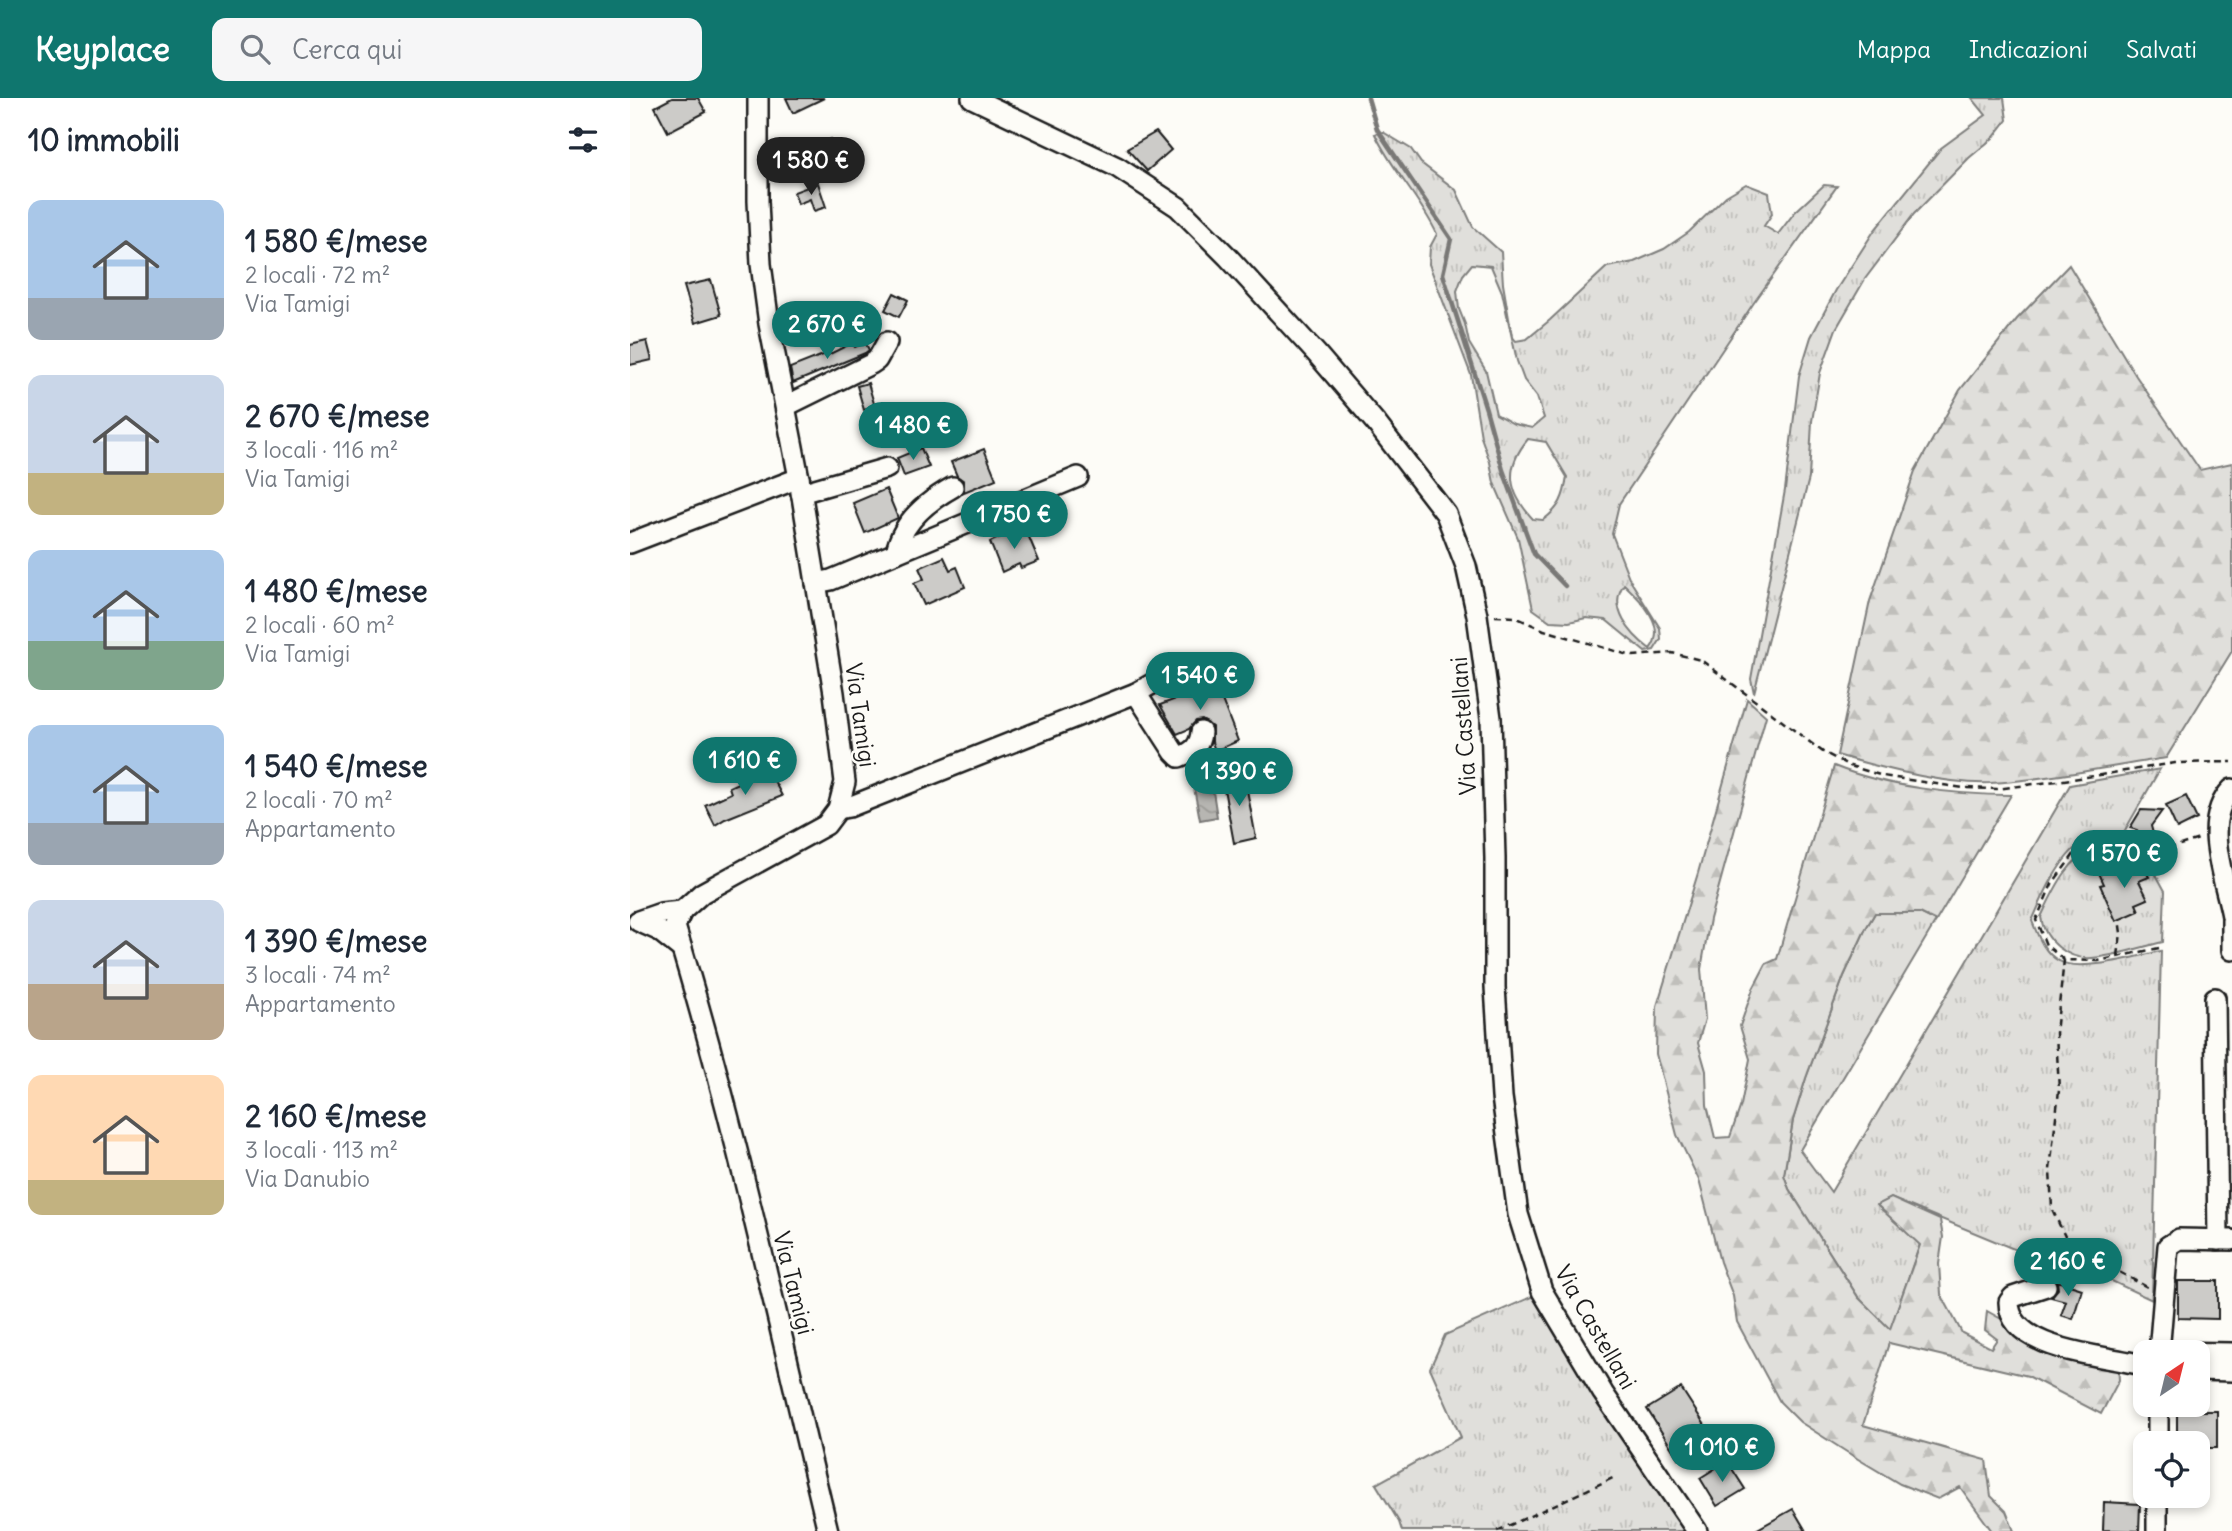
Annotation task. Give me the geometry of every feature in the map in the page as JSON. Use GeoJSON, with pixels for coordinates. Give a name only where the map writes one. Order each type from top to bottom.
{"type":"FeatureCollection","features":[{"type":"Feature","properties":{"kind":"street","name":"Via Tamigi"},"geometry":{"type":"LineString","coordinates":[[758,98],[757,187],[761,264],[769,324],[800,485],[834,693],[845,782],[838,809]]}},
{"type":"Feature","properties":{"kind":"street","name":"Via Castellani"},"geometry":{"type":"LineString","coordinates":[[972,98],[1117,167],[1178,207],[1228,257],[1376,423],[1446,514],[1466,566],[1477,615],[1490,718],[1495,858],[1495,987],[1502,1097],[1518,1214],[1542,1291],[1604,1393],[1697,1531]]}},
{"type":"Feature","properties":{"kind":"street"},"geometry":{"type":"LineString","coordinates":[[786,406],[871,364],[877,360],[887,342]]}},
{"type":"Feature","properties":{"kind":"street"},"geometry":{"type":"LineString","coordinates":[[630,542],[800,485],[887,468]]}},
{"type":"Feature","properties":{"kind":"street"},"geometry":{"type":"LineString","coordinates":[[816,583],[831,580],[1078,477]]}},
{"type":"Feature","properties":{"kind":"street"},"geometry":{"type":"LineString","coordinates":[[896,553],[898,541],[911,522],[930,500],[953,486]]}},
{"type":"Feature","properties":{"kind":"street"},"geometry":{"type":"LineString","coordinates":[[634,922],[682,911],[702,893],[826,825],[838,809],[849,807],[1136,692],[1177,670]]}},
{"type":"Feature","properties":{"kind":"street"},"geometry":{"type":"LineString","coordinates":[[1136,692],[1179,757],[1194,750],[1200,741],[1201,732]]}},
{"type":"Feature","properties":{"kind":"street"},"geometry":{"type":"LineString","coordinates":[[2232,789],[2221,803],[2216,832],[2218,858],[2232,918],[2232,950]]}},
{"type":"Feature","properties":{"kind":"street","name":"Via Tamigi"},"geometry":{"type":"LineString","coordinates":[[682,911],[675,926],[738,1157],[828,1531]]}},
{"type":"Feature","properties":{"kind":"street"},"geometry":{"type":"LineString","coordinates":[[634,922],[659,930],[682,948]]}},
{"type":"Feature","properties":{"kind":"street"},"geometry":{"type":"LineString","coordinates":[[2157,1340],[2166,1251],[2171,1243],[2179,1239],[2225,1240],[2216,998]]}},
{"type":"Feature","properties":{"kind":"street"},"geometry":{"type":"LineString","coordinates":[[2046,1286],[2013,1297],[2009,1302],[2012,1320],[2025,1333],[2039,1341],[2063,1348],[2133,1355]]}},
{"type":"Feature","properties":{"kind":"street"},"geometry":{"type":"LineString","coordinates":[[2210,1354],[2232,1353]]}},
{"type":"Feature","properties":{"kind":"street"},"geometry":{"type":"LineString","coordinates":[[2210,1370],[2232,1371]]}},
{"type":"Feature","properties":{"kind":"street"},"geometry":{"type":"LineString","coordinates":[[2157,1508],[2157,1531]]}},
{"type":"Feature","properties":{"kind":"path"},"geometry":{"type":"LineString","coordinates":[[1477,615],[1515,617],[1544,630],[1632,656],[1672,653],[1701,660],[1823,752],[1850,766],[1883,776],[1963,788],[1997,789],[2175,763],[2232,762]]}},
{"type":"Feature","properties":{"kind":"path"},"geometry":{"type":"LineString","coordinates":[[2159,948],[2098,961],[2064,960],[2046,945],[2036,920],[2052,884],[2078,849],[2097,842],[2113,842],[2148,855],[2216,832]]}},
{"type":"Feature","properties":{"kind":"path"},"geometry":{"type":"LineString","coordinates":[[2118,956],[2121,933],[2119,919]]}},
{"type":"Feature","properties":{"kind":"path"},"geometry":{"type":"LineString","coordinates":[[2064,960],[2056,1033],[2059,1090],[2050,1170],[2052,1209],[2069,1245],[2162,1295]]}},
{"type":"Feature","properties":{"kind":"path"},"geometry":{"type":"LineString","coordinates":[[1497,1531],[1615,1477]]}},
{"type":"Feature","properties":{"kind":"green space"},"geometry":{"type":"Polygon","coordinates":[[[1972,98],[2004,98],[2007,120],[1994,137],[1969,158],[1914,214],[1865,279],[1836,329],[1820,373],[1812,421],[1809,478],[1754,693],[1751,679],[1785,490],[1799,376],[1811,337],[1836,290],[1874,231],[1941,148],[1986,115],[1972,98]]]}},
{"type":"Feature","properties":{"kind":"green space"},"geometry":{"type":"Polygon","coordinates":[[[1383,132],[1411,149],[1421,163],[1456,190],[1473,227],[1501,252],[1503,284],[1512,336],[1516,341],[1527,339],[1607,267],[1634,262],[1664,249],[1689,232],[1726,196],[1746,184],[1769,193],[1772,214],[1764,226],[1778,234],[1795,212],[1824,185],[1837,186],[1753,304],[1619,504],[1612,534],[1630,580],[1660,628],[1661,639],[1654,650],[1645,652],[1606,620],[1586,618],[1569,622],[1550,621],[1533,609],[1518,538],[1494,483],[1481,437],[1471,375],[1429,264],[1430,247],[1437,234],[1375,134],[1383,132]],[[1472,264],[1463,275],[1457,291],[1469,343],[1486,371],[1496,414],[1514,424],[1532,428],[1544,418],[1537,397],[1524,380],[1517,361],[1502,292],[1491,266],[1472,264]],[[1528,439],[1512,470],[1514,489],[1533,519],[1543,520],[1560,502],[1567,477],[1546,442],[1528,439]],[[1624,584],[1618,602],[1624,620],[1629,629],[1650,649],[1656,632],[1650,614],[1624,584]]]}},
{"type":"Feature","properties":{"kind":"green space"},"geometry":{"type":"Polygon","coordinates":[[[2069,265],[2136,376],[2200,470],[2232,463],[2232,651],[2166,758],[2034,779],[1972,783],[1913,775],[1837,755],[1870,601],[1915,471],[1960,390],[2017,319],[2069,265]]]}},
{"type":"Feature","properties":{"kind":"green space"},"geometry":{"type":"Polygon","coordinates":[[[1747,699],[1766,716],[1710,919],[1701,969],[1705,1019],[1698,1043],[1706,1071],[1707,1105],[1715,1138],[1730,1137],[1741,1105],[1750,1059],[1740,1026],[1753,989],[1766,964],[1777,959],[1834,766],[1876,779],[1921,788],[2011,795],[1936,921],[1920,913],[1875,913],[1866,928],[1844,976],[1806,1078],[1793,1120],[1784,1175],[1789,1189],[1858,1297],[1890,1329],[1920,1245],[1877,1205],[1891,1198],[1940,1220],[1943,1237],[1939,1264],[1941,1294],[1962,1333],[1991,1348],[1997,1339],[1985,1330],[1987,1311],[2003,1320],[2013,1332],[2118,1364],[2119,1380],[2101,1414],[2028,1376],[1889,1343],[1863,1425],[1986,1460],[1991,1496],[2006,1511],[2014,1531],[1992,1531],[1960,1487],[1938,1499],[1900,1484],[1800,1422],[1780,1402],[1737,1322],[1733,1296],[1720,1262],[1699,1180],[1677,1135],[1656,1054],[1657,1006],[1747,699]]]}},
{"type":"Feature","properties":{"kind":"green space"},"geometry":{"type":"Polygon","coordinates":[[[2160,769],[2120,839],[2101,838],[2086,841],[2066,857],[2052,878],[2032,921],[2049,953],[2068,964],[2109,962],[2161,951],[2152,1300],[2067,1260],[2026,1254],[1891,1198],[1878,1206],[1920,1244],[1890,1330],[1858,1297],[1789,1189],[1784,1175],[1793,1120],[1806,1078],[1844,976],[1866,928],[1875,913],[1920,913],[1936,921],[1800,1150],[1831,1192],[2070,785],[2160,769]]]}},
{"type":"Feature","properties":{"kind":"green space"},"geometry":{"type":"Polygon","coordinates":[[[2096,847],[2105,847],[2141,859],[2146,856],[2165,891],[2163,942],[2110,955],[2083,958],[2066,952],[2047,934],[2041,917],[2056,886],[2077,859],[2096,847]]]}},
{"type":"Feature","properties":{"kind":"green space"},"geometry":{"type":"Polygon","coordinates":[[[1538,1294],[1692,1531],[1402,1531],[1376,1484],[1461,1437],[1430,1368],[1445,1335],[1538,1294]]]}},
{"type":"Feature","properties":{"kind":"water"},"geometry":{"type":"Polygon","coordinates":[[[1212,785],[1217,817],[1200,820],[1194,788],[1212,785]]]}},
{"type":"Feature","properties":{"kind":"building"},"geometry":{"type":"Polygon","coordinates":[[[672,98],[698,98],[706,112],[668,132],[655,107],[672,98]]]}},
{"type":"Feature","properties":{"kind":"building"},"geometry":{"type":"Polygon","coordinates":[[[786,98],[824,98],[793,113],[786,98]]]}},
{"type":"Feature","properties":{"kind":"building"},"geometry":{"type":"Polygon","coordinates":[[[1156,132],[1171,150],[1147,171],[1127,149],[1156,132]]]}},
{"type":"Feature","properties":{"kind":"building"},"geometry":{"type":"Polygon","coordinates":[[[831,139],[840,157],[813,171],[804,152],[831,139]]]}},
{"type":"Feature","properties":{"kind":"building"},"geometry":{"type":"Polygon","coordinates":[[[818,183],[826,207],[814,211],[810,199],[798,204],[794,192],[818,183]]]}},
{"type":"Feature","properties":{"kind":"building"},"geometry":{"type":"Polygon","coordinates":[[[711,280],[721,315],[695,323],[684,286],[711,280]]]}},
{"type":"Feature","properties":{"kind":"building"},"geometry":{"type":"Polygon","coordinates":[[[894,293],[908,300],[899,317],[885,310],[894,293]]]}},
{"type":"Feature","properties":{"kind":"building"},"geometry":{"type":"Polygon","coordinates":[[[647,341],[652,360],[630,365],[630,345],[647,341]]]}},
{"type":"Feature","properties":{"kind":"building"},"geometry":{"type":"Polygon","coordinates":[[[865,342],[869,350],[865,353],[793,383],[790,368],[828,355],[852,343],[855,347],[865,342]]]}},
{"type":"Feature","properties":{"kind":"building"},"geometry":{"type":"Polygon","coordinates":[[[868,383],[875,407],[864,410],[857,386],[868,383]]]}},
{"type":"Feature","properties":{"kind":"building"},"geometry":{"type":"Polygon","coordinates":[[[921,448],[929,467],[904,476],[897,458],[921,448]]]}},
{"type":"Feature","properties":{"kind":"building"},"geometry":{"type":"Polygon","coordinates":[[[984,449],[996,479],[964,492],[964,481],[957,476],[951,462],[984,449]]]}},
{"type":"Feature","properties":{"kind":"building"},"geometry":{"type":"Polygon","coordinates":[[[886,489],[898,518],[865,533],[853,503],[886,489]]]}},
{"type":"Feature","properties":{"kind":"building"},"geometry":{"type":"Polygon","coordinates":[[[1026,530],[1039,561],[1021,568],[1019,564],[1002,572],[990,542],[1009,533],[1010,537],[1026,530]]]}},
{"type":"Feature","properties":{"kind":"building"},"geometry":{"type":"Polygon","coordinates":[[[944,557],[950,570],[957,567],[965,587],[924,605],[914,583],[924,579],[919,568],[944,557]]]}},
{"type":"Feature","properties":{"kind":"building"},"geometry":{"type":"Polygon","coordinates":[[[1189,677],[1192,685],[1207,679],[1215,698],[1220,695],[1238,741],[1215,751],[1212,727],[1202,720],[1177,734],[1160,705],[1176,699],[1173,693],[1180,690],[1178,684],[1189,677]]]}},
{"type":"Feature","properties":{"kind":"building"},"geometry":{"type":"Polygon","coordinates":[[[768,769],[782,796],[715,825],[705,805],[731,793],[729,787],[768,769]]]}},
{"type":"Feature","properties":{"kind":"building"},"geometry":{"type":"Polygon","coordinates":[[[1244,774],[1256,838],[1234,843],[1222,778],[1244,774]]]}},
{"type":"Feature","properties":{"kind":"building"},"geometry":{"type":"Polygon","coordinates":[[[2186,796],[2197,819],[2177,829],[2166,805],[2186,796]]]}},
{"type":"Feature","properties":{"kind":"building"},"geometry":{"type":"Polygon","coordinates":[[[2141,810],[2162,811],[2151,826],[2156,845],[2143,849],[2137,830],[2130,828],[2141,810]]]}},
{"type":"Feature","properties":{"kind":"building"},"geometry":{"type":"Polygon","coordinates":[[[2142,863],[2149,877],[2139,881],[2148,899],[2136,904],[2139,911],[2116,921],[2100,885],[2104,884],[2099,873],[2116,865],[2119,872],[2142,863]]]}},
{"type":"Feature","properties":{"kind":"building"},"geometry":{"type":"Polygon","coordinates":[[[2057,1281],[2082,1289],[2073,1319],[2061,1315],[2066,1301],[2051,1297],[2058,1289],[2057,1281]]]}},
{"type":"Feature","properties":{"kind":"building"},"geometry":{"type":"Polygon","coordinates":[[[2178,1281],[2218,1281],[2218,1319],[2178,1318],[2178,1281]]]}},
{"type":"Feature","properties":{"kind":"building"},"geometry":{"type":"Polygon","coordinates":[[[1681,1388],[1712,1436],[1678,1458],[1647,1409],[1681,1388]]]}},
{"type":"Feature","properties":{"kind":"building"},"geometry":{"type":"Polygon","coordinates":[[[2210,1411],[2217,1411],[2217,1448],[2210,1448],[2210,1431],[2177,1431],[2177,1418],[2210,1418],[2210,1411]]]}},
{"type":"Feature","properties":{"kind":"building"},"geometry":{"type":"Polygon","coordinates":[[[1727,1461],[1745,1489],[1717,1506],[1700,1478],[1727,1461]]]}},
{"type":"Feature","properties":{"kind":"building"},"geometry":{"type":"Polygon","coordinates":[[[2104,1502],[2133,1504],[2133,1508],[2140,1508],[2139,1531],[2103,1530],[2104,1502]]]}},
{"type":"Feature","properties":{"kind":"building"},"geometry":{"type":"Polygon","coordinates":[[[1793,1509],[1806,1531],[1754,1531],[1793,1509]]]}},
{"type":"Feature","properties":{"kind":"waterway"},"geometry":{"type":"LineString","coordinates":[[1368,98],[1377,129],[1451,239],[1443,274],[1503,470],[1534,554],[1565,586]]}}]}
